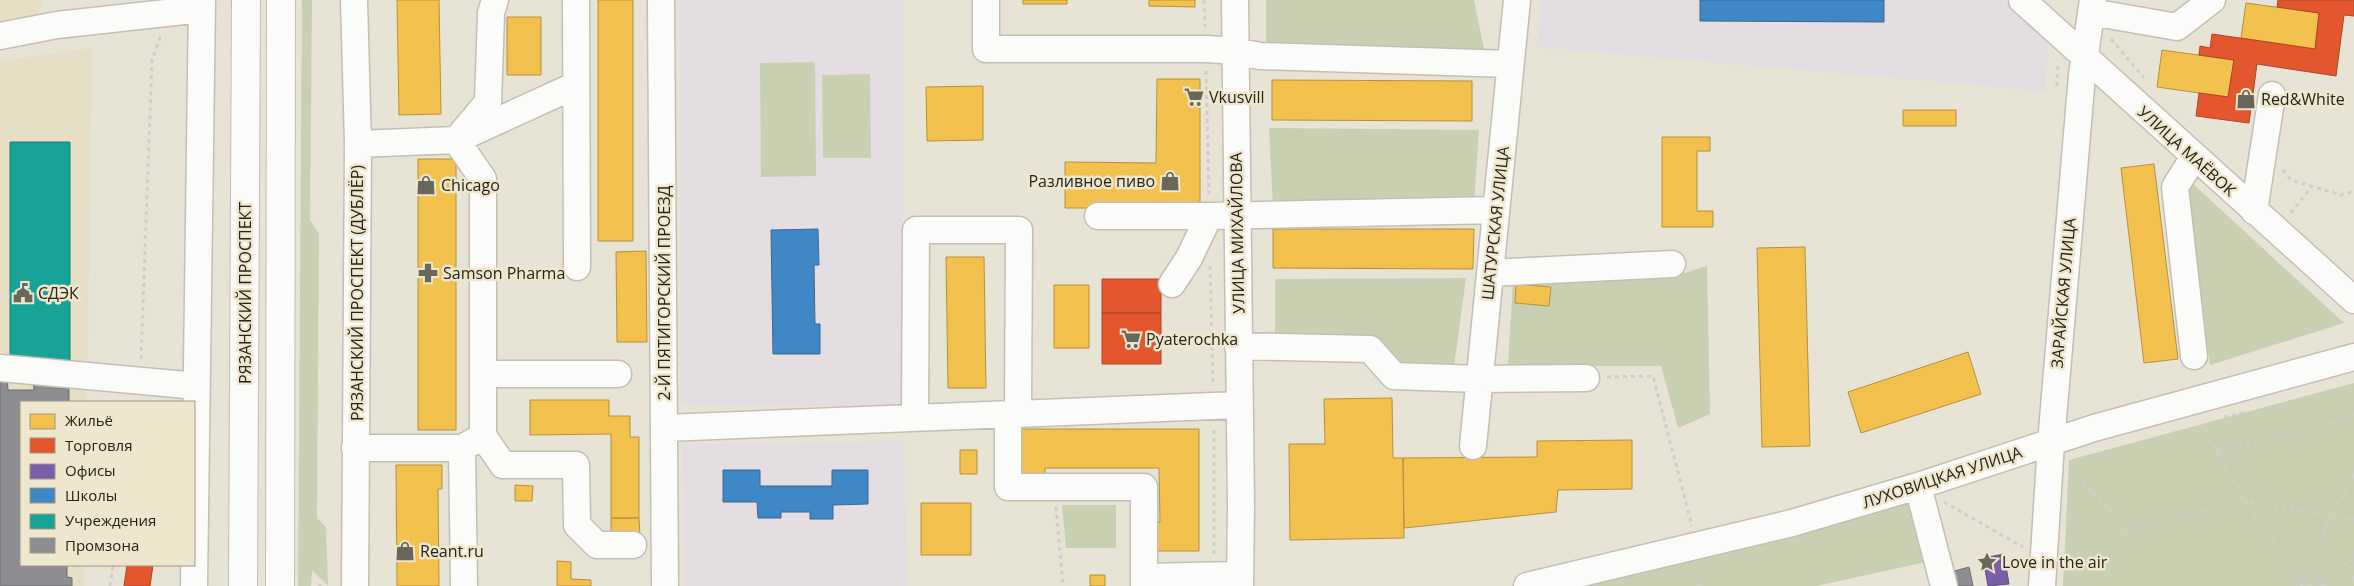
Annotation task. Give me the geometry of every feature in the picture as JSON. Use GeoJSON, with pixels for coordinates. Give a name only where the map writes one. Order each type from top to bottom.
{"type":"FeatureCollection","features":[{"type":"Feature","properties":{"kind":"main road","name":"РЯЗАНСКИЙ ПРОСПЕКТ"},"geometry":{"type":"LineString","coordinates":[[243,586],[246,0]]}},
{"type":"Feature","properties":{"kind":"main road"},"geometry":{"type":"LineString","coordinates":[[280,586],[281,0]]}},
{"type":"Feature","properties":{"kind":"street","name":"РЯЗАНСКИЙ ПРОСПЕКТ (ДУБЛЁР)"},"geometry":{"type":"LineString","coordinates":[[354,0],[358,144],[354,586]]}},
{"type":"Feature","properties":{"kind":"street"},"geometry":{"type":"LineString","coordinates":[[456,140],[488,102],[492,13],[495,0]]}},
{"type":"Feature","properties":{"kind":"street"},"geometry":{"type":"LineString","coordinates":[[576,0],[577,267]]}},
{"type":"Feature","properties":{"kind":"street","name":"2-Й ПЯТИГОРСКИЙ ПРОЕЗД"},"geometry":{"type":"LineString","coordinates":[[661,0],[665,586]]}},
{"type":"Feature","properties":{"kind":"street"},"geometry":{"type":"LineString","coordinates":[[986,0],[986,49],[1206,50],[1234,51],[1260,56],[1510,64]]}},
{"type":"Feature","properties":{"kind":"street","name":"УЛИЦА МИХАЙЛОВА"},"geometry":{"type":"LineString","coordinates":[[1235,0],[1238,346],[1226,406],[1241,506],[1240,580]]}},
{"type":"Feature","properties":{"kind":"street","name":"ШАТУРСКАЯ УЛИЦА"},"geometry":{"type":"LineString","coordinates":[[1473,446],[1517,0]]}},
{"type":"Feature","properties":{"kind":"street","name":"УЛИЦА МАЁВОК"},"geometry":{"type":"LineString","coordinates":[[2022,0],[2354,300]]}},
{"type":"Feature","properties":{"kind":"street"},"geometry":{"type":"LineString","coordinates":[[2092,6],[2177,27],[2212,0]]}},
{"type":"Feature","properties":{"kind":"street"},"geometry":{"type":"LineString","coordinates":[[0,36],[57,25],[169,13],[202,5],[195,519]]}},
{"type":"Feature","properties":{"kind":"street","name":"ЗАРАЙСКАЯ УЛИЦА"},"geometry":{"type":"LineString","coordinates":[[2051,580],[2051,443],[2083,57],[2092,6]]}},
{"type":"Feature","properties":{"kind":"street"},"geometry":{"type":"LineString","coordinates":[[358,144],[456,140],[576,85]]}},
{"type":"Feature","properties":{"kind":"street"},"geometry":{"type":"LineString","coordinates":[[2254,211],[2272,95]]}},
{"type":"Feature","properties":{"kind":"street"},"geometry":{"type":"LineString","coordinates":[[456,140],[483,179],[483,374],[472,442],[464,586]]}},
{"type":"Feature","properties":{"kind":"street"},"geometry":{"type":"LineString","coordinates":[[2194,157],[2175,187],[2194,356]]}},
{"type":"Feature","properties":{"kind":"street"},"geometry":{"type":"LineString","coordinates":[[1098,216],[1209,216],[1496,210]]}},
{"type":"Feature","properties":{"kind":"street"},"geometry":{"type":"LineString","coordinates":[[1172,284],[1189,258],[1209,216]]}},
{"type":"Feature","properties":{"kind":"street"},"geometry":{"type":"LineString","coordinates":[[915,418],[916,230],[1018,230],[1013,414],[1008,487],[1144,487],[1144,582],[1214,576],[1240,580]]}},
{"type":"Feature","properties":{"kind":"street"},"geometry":{"type":"LineString","coordinates":[[1490,273],[1672,264]]}},
{"type":"Feature","properties":{"kind":"street"},"geometry":{"type":"LineString","coordinates":[[1238,346],[1370,348],[1394,376],[1479,379],[1586,378]]}},
{"type":"Feature","properties":{"kind":"street","name":"ЛУХОВИЦКАЯ УЛИЦА"},"geometry":{"type":"LineString","coordinates":[[1527,586],[1792,523],[1918,486],[2094,428],[2354,358]]}},
{"type":"Feature","properties":{"kind":"street"},"geometry":{"type":"LineString","coordinates":[[0,368],[197,386]]}},
{"type":"Feature","properties":{"kind":"street"},"geometry":{"type":"LineString","coordinates":[[483,374],[618,374]]}},
{"type":"Feature","properties":{"kind":"street"},"geometry":{"type":"LineString","coordinates":[[665,428],[1226,406]]}},
{"type":"Feature","properties":{"kind":"street"},"geometry":{"type":"LineString","coordinates":[[355,448],[472,442],[503,465],[576,465],[577,525],[597,545],[633,545]]}},
{"type":"Feature","properties":{"kind":"street"},"geometry":{"type":"LineString","coordinates":[[1918,486],[1944,586]]}},
{"type":"Feature","properties":{"kind":"street"},"geometry":{"type":"LineString","coordinates":[[194,566],[194,586]]}},
{"type":"Feature","properties":{"kind":"path"},"geometry":{"type":"LineString","coordinates":[[1204,0],[1209,216]]}},
{"type":"Feature","properties":{"kind":"path"},"geometry":{"type":"LineString","coordinates":[[140,382],[152,60],[169,13]]}},
{"type":"Feature","properties":{"kind":"path"},"geometry":{"type":"LineString","coordinates":[[2056,96],[2057,53]]}},
{"type":"Feature","properties":{"kind":"path"},"geometry":{"type":"LineString","coordinates":[[2265,145],[2291,180],[2341,195],[2354,191]]}},
{"type":"Feature","properties":{"kind":"path"},"geometry":{"type":"LineString","coordinates":[[2291,214],[2312,186]]}},
{"type":"Feature","properties":{"kind":"path"},"geometry":{"type":"LineString","coordinates":[[1210,256],[1226,406],[1214,576]]}},
{"type":"Feature","properties":{"kind":"path"},"geometry":{"type":"LineString","coordinates":[[1586,378],[1653,376],[1697,546]]}},
{"type":"Feature","properties":{"kind":"path"},"geometry":{"type":"LineString","coordinates":[[2215,451],[2352,419],[2354,413]]}},
{"type":"Feature","properties":{"kind":"path"},"geometry":{"type":"LineString","coordinates":[[2201,424],[2245,501],[2290,565],[2297,586]]}},
{"type":"Feature","properties":{"kind":"path"},"geometry":{"type":"LineString","coordinates":[[2071,468],[2126,529]]}},
{"type":"Feature","properties":{"kind":"path"},"geometry":{"type":"LineString","coordinates":[[2301,586],[2331,516],[2354,475]]}},
{"type":"Feature","properties":{"kind":"path"},"geometry":{"type":"LineString","coordinates":[[1918,486],[2031,552]]}},
{"type":"Feature","properties":{"kind":"path"},"geometry":{"type":"LineString","coordinates":[[1054,487],[1063,586]]}},
{"type":"Feature","properties":{"kind":"path"},"geometry":{"type":"LineString","coordinates":[[2051,580],[2060,583],[2126,529],[2245,501],[2354,520]]}},
{"type":"Feature","properties":{"kind":"path"},"geometry":{"type":"LineString","coordinates":[[2310,586],[2354,559]]}},
{"type":"Feature","properties":{"kind":"path"},"geometry":{"type":"LineString","coordinates":[[110,586],[113,566]]}},
{"type":"Feature","properties":{"kind":"path"},"geometry":{"type":"LineString","coordinates":[[2322,586],[2354,577]]}},
{"type":"Feature","properties":{"kind":"shaded area"},"geometry":{"type":"Polygon","coordinates":[[[0,0],[43,0],[38,15],[0,22],[0,0]]]}},
{"type":"Feature","properties":{"kind":"shaded area"},"geometry":{"type":"Polygon","coordinates":[[[680,0],[903,0],[903,406],[681,406],[680,0]]]}},
{"type":"Feature","properties":{"kind":"shaded area"},"geometry":{"type":"Polygon","coordinates":[[[1541,0],[2003,0],[2048,42],[2045,91],[1537,47],[1541,0]]]}},
{"type":"Feature","properties":{"kind":"shaded area"},"geometry":{"type":"Polygon","coordinates":[[[92,48],[87,401],[20,401],[20,566],[85,566],[84,586],[0,586],[0,61],[92,48]]]}},
{"type":"Feature","properties":{"kind":"shaded area"},"geometry":{"type":"Polygon","coordinates":[[[904,441],[907,586],[685,586],[682,445],[904,441]]]}},
{"type":"Feature","properties":{"kind":"green space"},"geometry":{"type":"Polygon","coordinates":[[[302,0],[312,0],[310,220],[319,234],[317,518],[326,527],[328,586],[312,570],[311,586],[298,586],[302,0]]]}},
{"type":"Feature","properties":{"kind":"green space"},"geometry":{"type":"Polygon","coordinates":[[[1266,0],[1474,0],[1485,54],[1266,44],[1266,0]]]}},
{"type":"Feature","properties":{"kind":"green space"},"geometry":{"type":"Polygon","coordinates":[[[815,62],[816,176],[761,177],[760,63],[815,62]]]}},
{"type":"Feature","properties":{"kind":"green space"},"geometry":{"type":"Polygon","coordinates":[[[870,74],[871,158],[823,158],[822,75],[870,74]]]}},
{"type":"Feature","properties":{"kind":"green space"},"geometry":{"type":"Polygon","coordinates":[[[1269,128],[1479,130],[1474,202],[1273,207],[1269,128]]]}},
{"type":"Feature","properties":{"kind":"green space"},"geometry":{"type":"Polygon","coordinates":[[[2191,182],[2344,323],[2210,365],[2186,202],[2191,182]]]}},
{"type":"Feature","properties":{"kind":"green space"},"geometry":{"type":"Polygon","coordinates":[[[1707,266],[1710,414],[1678,428],[1661,366],[1508,366],[1513,281],[1671,277],[1707,266]]]}},
{"type":"Feature","properties":{"kind":"green space"},"geometry":{"type":"Polygon","coordinates":[[[1466,278],[1454,367],[1404,368],[1275,341],[1275,279],[1466,278]]]}},
{"type":"Feature","properties":{"kind":"green space"},"geometry":{"type":"Polygon","coordinates":[[[2354,383],[2354,586],[2063,586],[2069,460],[2354,383]]]}},
{"type":"Feature","properties":{"kind":"green space"},"geometry":{"type":"Polygon","coordinates":[[[1913,497],[1931,561],[1816,586],[1585,586],[1913,497]]]}},
{"type":"Feature","properties":{"kind":"green space"},"geometry":{"type":"Polygon","coordinates":[[[1062,505],[1116,505],[1116,548],[1066,548],[1062,505]]]}},
{"type":"Feature","properties":{"kind":"building: Жильё"},"geometry":{"type":"Polygon","coordinates":[[[397,0],[439,0],[441,114],[399,115],[397,0]]]}},
{"type":"Feature","properties":{"kind":"building: Жильё"},"geometry":{"type":"Polygon","coordinates":[[[598,0],[633,0],[633,241],[598,241],[598,0]]]}},
{"type":"Feature","properties":{"kind":"building: Жильё"},"geometry":{"type":"Polygon","coordinates":[[[1023,0],[1067,0],[1067,4],[1023,4],[1023,0]]]}},
{"type":"Feature","properties":{"kind":"building: Жильё"},"geometry":{"type":"Polygon","coordinates":[[[1149,0],[1195,0],[1195,7],[1149,6],[1149,0]]]}},
{"type":"Feature","properties":{"kind":"building: Жильё"},"geometry":{"type":"Polygon","coordinates":[[[2246,3],[2319,13],[2315,49],[2241,38],[2246,3]]]}},
{"type":"Feature","properties":{"kind":"building: Жильё"},"geometry":{"type":"Polygon","coordinates":[[[507,17],[541,17],[541,75],[507,75],[507,17]]]}},
{"type":"Feature","properties":{"kind":"building: Жильё"},"geometry":{"type":"Polygon","coordinates":[[[2162,50],[2234,60],[2228,97],[2157,87],[2162,50]]]}},
{"type":"Feature","properties":{"kind":"building: Жильё"},"geometry":{"type":"Polygon","coordinates":[[[1157,79],[1200,79],[1200,208],[1065,208],[1065,162],[1156,163],[1157,79]]]}},
{"type":"Feature","properties":{"kind":"building: Жильё"},"geometry":{"type":"Polygon","coordinates":[[[1272,80],[1472,81],[1472,121],[1272,120],[1272,80]]]}},
{"type":"Feature","properties":{"kind":"building: Жильё"},"geometry":{"type":"Polygon","coordinates":[[[983,86],[983,140],[927,141],[926,87],[983,86]]]}},
{"type":"Feature","properties":{"kind":"building: Жильё"},"geometry":{"type":"Polygon","coordinates":[[[1903,110],[1956,110],[1956,126],[1903,126],[1903,110]]]}},
{"type":"Feature","properties":{"kind":"building: Жильё"},"geometry":{"type":"Polygon","coordinates":[[[1662,137],[1710,137],[1710,151],[1697,151],[1697,211],[1713,211],[1713,227],[1662,227],[1662,137]]]}},
{"type":"Feature","properties":{"kind":"building: Жильё"},"geometry":{"type":"Polygon","coordinates":[[[418,159],[456,159],[456,430],[418,430],[418,159]]]}},
{"type":"Feature","properties":{"kind":"building: Жильё"},"geometry":{"type":"Polygon","coordinates":[[[2154,164],[2178,359],[2144,363],[2121,168],[2154,164]]]}},
{"type":"Feature","properties":{"kind":"building: Жильё"},"geometry":{"type":"Polygon","coordinates":[[[1273,229],[1474,229],[1473,269],[1273,268],[1273,229]]]}},
{"type":"Feature","properties":{"kind":"building: Жильё"},"geometry":{"type":"Polygon","coordinates":[[[1805,247],[1810,446],[1762,447],[1757,248],[1805,247]]]}},
{"type":"Feature","properties":{"kind":"building: Жильё"},"geometry":{"type":"Polygon","coordinates":[[[646,251],[647,342],[617,342],[616,252],[646,251]]]}},
{"type":"Feature","properties":{"kind":"building: Жильё"},"geometry":{"type":"Polygon","coordinates":[[[946,257],[984,257],[986,388],[948,388],[946,257]]]}},
{"type":"Feature","properties":{"kind":"building: Жильё"},"geometry":{"type":"Polygon","coordinates":[[[1516,284],[1551,287],[1549,306],[1515,303],[1516,284]]]}},
{"type":"Feature","properties":{"kind":"building: Жильё"},"geometry":{"type":"Polygon","coordinates":[[[1054,285],[1089,285],[1089,348],[1054,348],[1054,285]]]}},
{"type":"Feature","properties":{"kind":"building: Жильё"},"geometry":{"type":"Polygon","coordinates":[[[1968,352],[1981,394],[1861,433],[1848,392],[1968,352]]]}},
{"type":"Feature","properties":{"kind":"building: Жильё"},"geometry":{"type":"Polygon","coordinates":[[[1392,398],[1393,458],[1403,458],[1404,538],[1290,540],[1289,444],[1325,444],[1324,399],[1392,398]]]}},
{"type":"Feature","properties":{"kind":"building: Жильё"},"geometry":{"type":"Polygon","coordinates":[[[530,400],[609,400],[609,416],[630,416],[630,437],[639,437],[639,518],[611,518],[611,434],[530,435],[530,400]]]}},
{"type":"Feature","properties":{"kind":"building: Жильё"},"geometry":{"type":"Polygon","coordinates":[[[1017,429],[1199,429],[1199,551],[1153,551],[1153,522],[1160,522],[1159,468],[1045,468],[1045,477],[1017,477],[1017,429]]]}},
{"type":"Feature","properties":{"kind":"building: Жильё"},"geometry":{"type":"Polygon","coordinates":[[[1632,440],[1632,489],[1558,490],[1556,512],[1404,528],[1403,458],[1537,457],[1537,441],[1632,440]]]}},
{"type":"Feature","properties":{"kind":"building: Жильё"},"geometry":{"type":"Polygon","coordinates":[[[960,450],[977,450],[977,474],[960,474],[960,450]]]}},
{"type":"Feature","properties":{"kind":"building: Жильё"},"geometry":{"type":"Polygon","coordinates":[[[396,465],[442,465],[442,489],[438,489],[439,586],[397,586],[396,465]]]}},
{"type":"Feature","properties":{"kind":"building: Жильё"},"geometry":{"type":"Polygon","coordinates":[[[515,485],[533,486],[532,501],[515,501],[515,485]]]}},
{"type":"Feature","properties":{"kind":"building: Жильё"},"geometry":{"type":"Polygon","coordinates":[[[921,503],[971,503],[971,555],[921,555],[921,503]]]}},
{"type":"Feature","properties":{"kind":"building: Жильё"},"geometry":{"type":"Polygon","coordinates":[[[611,518],[639,518],[640,536],[611,536],[611,518]]]}},
{"type":"Feature","properties":{"kind":"building: Жильё"},"geometry":{"type":"Polygon","coordinates":[[[557,561],[571,562],[571,579],[591,580],[591,586],[557,586],[557,561]]]}},
{"type":"Feature","properties":{"kind":"building: Жильё"},"geometry":{"type":"Polygon","coordinates":[[[1090,575],[1105,575],[1105,586],[1090,586],[1090,575]]]}},
{"type":"Feature","properties":{"kind":"building: Торговля"},"geometry":{"type":"Polygon","coordinates":[[[2278,0],[2354,0],[2354,16],[2344,15],[2336,76],[2257,64],[2249,123],[2196,116],[2199,93],[2228,97],[2234,60],[2199,55],[2200,46],[2210,48],[2212,34],[2315,49],[2319,13],[2277,7],[2278,0]]]}},
{"type":"Feature","properties":{"kind":"building: Торговля"},"geometry":{"type":"Polygon","coordinates":[[[1102,279],[1161,279],[1161,313],[1102,313],[1102,279]]]}},
{"type":"Feature","properties":{"kind":"building: Торговля","name":"Pyaterochka"},"geometry":{"type":"Polygon","coordinates":[[[1102,313],[1161,313],[1161,364],[1102,364],[1102,313]]]}},
{"type":"Feature","properties":{"kind":"building: Торговля"},"geometry":{"type":"Polygon","coordinates":[[[127,566],[153,566],[150,586],[124,586],[127,566]]]}},
{"type":"Feature","properties":{"kind":"building: Офисы"},"geometry":{"type":"Polygon","coordinates":[[[2004,554],[2009,584],[1988,586],[1983,558],[2004,554]]]}},
{"type":"Feature","properties":{"kind":"building: Школы"},"geometry":{"type":"Polygon","coordinates":[[[1700,0],[1884,0],[1884,22],[1700,21],[1700,0]]]}},
{"type":"Feature","properties":{"kind":"building: Школы"},"geometry":{"type":"Polygon","coordinates":[[[818,229],[819,265],[814,265],[815,324],[820,324],[820,354],[773,354],[771,230],[818,229]]]}},
{"type":"Feature","properties":{"kind":"building: Школы"},"geometry":{"type":"Polygon","coordinates":[[[723,470],[760,470],[760,486],[832,486],[832,470],[868,470],[868,504],[833,505],[833,519],[810,519],[810,512],[781,512],[781,518],[758,518],[757,502],[723,502],[723,470]]]}},
{"type":"Feature","properties":{"kind":"building: Учреждения"},"geometry":{"type":"Polygon","coordinates":[[[10,142],[70,142],[70,361],[10,360],[10,142]]]}},
{"type":"Feature","properties":{"kind":"building: Промзона"},"geometry":{"type":"Polygon","coordinates":[[[0,376],[7,376],[8,390],[34,390],[33,379],[50,378],[50,388],[69,388],[69,401],[20,401],[20,566],[67,566],[67,577],[72,578],[72,586],[0,586],[0,376]]]}},
{"type":"Feature","properties":{"kind":"building: Промзона"},"geometry":{"type":"Polygon","coordinates":[[[1969,567],[1973,586],[1954,586],[1951,572],[1969,567]]]}},
{"type":"Feature","properties":{"kind":"place","name":"Vkusvill"},"geometry":{"type":"Point","coordinates":[1194,97]}},
{"type":"Feature","properties":{"kind":"place","name":"Red&White"},"geometry":{"type":"Point","coordinates":[2246,99]}},
{"type":"Feature","properties":{"kind":"place","name":"Разливное пиво"},"geometry":{"type":"Point","coordinates":[1170,181]}},
{"type":"Feature","properties":{"kind":"place","name":"Chicago"},"geometry":{"type":"Point","coordinates":[426,185]}},
{"type":"Feature","properties":{"kind":"place","name":"Samson Pharma"},"geometry":{"type":"Point","coordinates":[428,273]}},
{"type":"Feature","properties":{"kind":"place","name":"СДЭК"},"geometry":{"type":"Point","coordinates":[23,293]}},
{"type":"Feature","properties":{"kind":"place","name":"Pyaterochka"},"geometry":{"type":"Point","coordinates":[1131,339]}},
{"type":"Feature","properties":{"kind":"place","name":"Reant.ru"},"geometry":{"type":"Point","coordinates":[405,551]}},
{"type":"Feature","properties":{"kind":"place","name":"Love in the air"},"geometry":{"type":"Point","coordinates":[1987,562]}}]}
